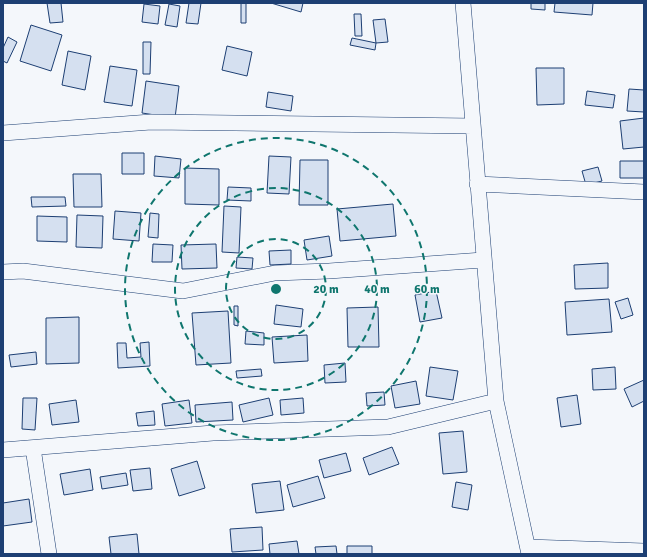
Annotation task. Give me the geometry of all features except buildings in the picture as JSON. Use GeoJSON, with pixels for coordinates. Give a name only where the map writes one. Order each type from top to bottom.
{"type":"FeatureCollection","features":[{"type":"Feature","properties":{"kind":"street"},"geometry":{"type":"LineString","coordinates":[[463,3],[483,260],[496,402],[528,551],[644,551]]}},
{"type":"Feature","properties":{"kind":"street"},"geometry":{"type":"LineString","coordinates":[[3,133],[151,122],[473,126]]}},
{"type":"Feature","properties":{"kind":"street"},"geometry":{"type":"LineString","coordinates":[[477,184],[644,192]]}},
{"type":"Feature","properties":{"kind":"street"},"geometry":{"type":"LineString","coordinates":[[3,272],[22,271],[183,291],[275,273],[329,271],[483,260]]}},
{"type":"Feature","properties":{"kind":"street"},"geometry":{"type":"LineString","coordinates":[[3,450],[213,433],[388,427],[496,402]]}},
{"type":"Feature","properties":{"kind":"street"},"geometry":{"type":"LineString","coordinates":[[33,448],[49,554]]}}]}
